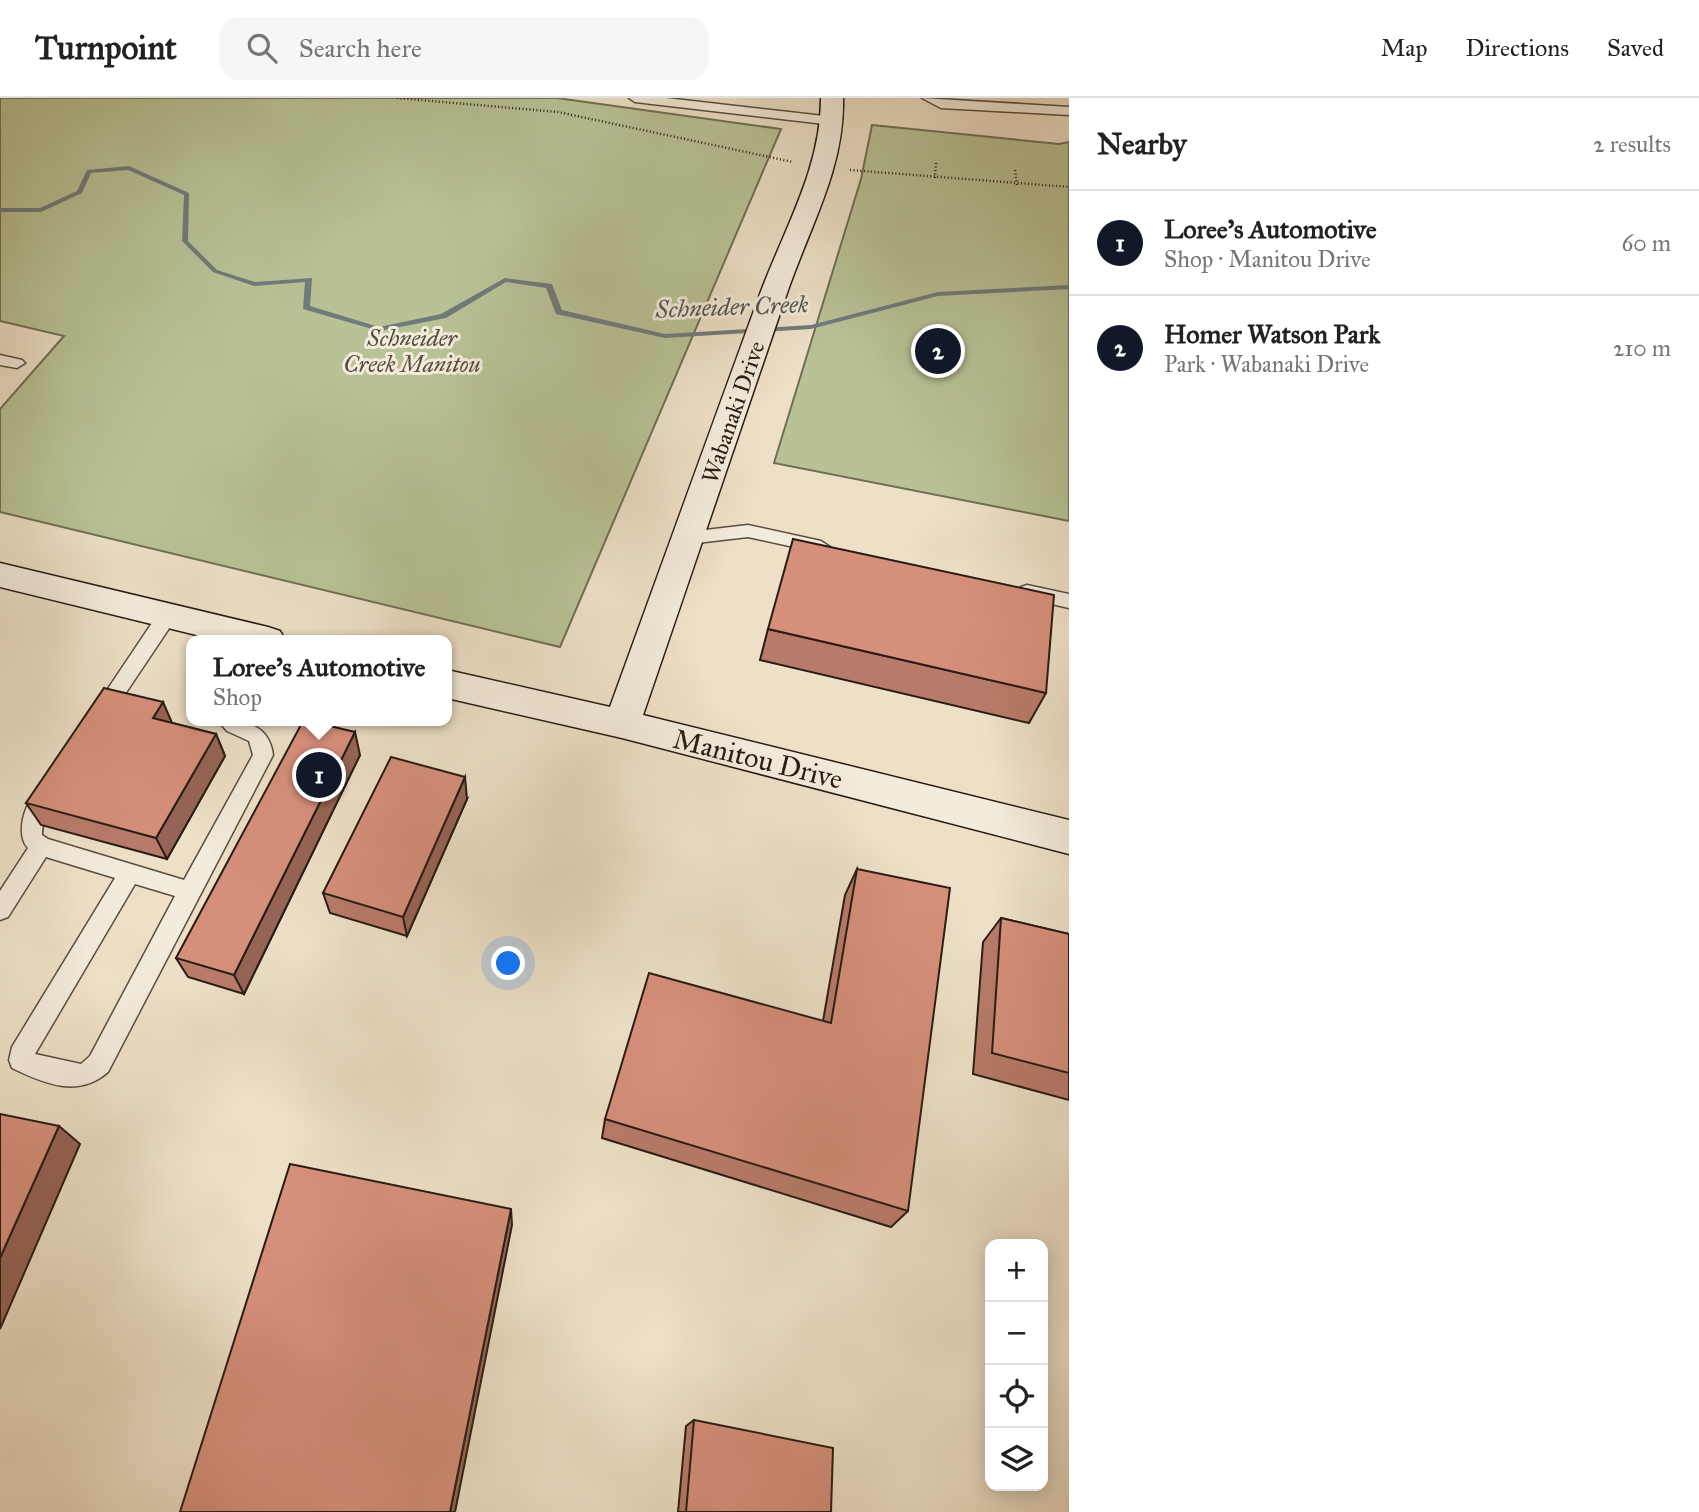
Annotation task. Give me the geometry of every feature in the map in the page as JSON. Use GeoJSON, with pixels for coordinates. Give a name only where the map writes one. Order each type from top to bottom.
{"type":"FeatureCollection","features":[{"type":"Feature","properties":{"kind":"street","name":"Wabanaki Drive"},"geometry":{"type":"LineString","coordinates":[[622,724],[776,288],[820,173],[833,110]]}},
{"type":"Feature","properties":{"kind":"street"},"geometry":{"type":"LineString","coordinates":[[0,575],[246,635]]}},
{"type":"Feature","properties":{"kind":"street","name":"Manitou Drive"},"geometry":{"type":"LineString","coordinates":[[452,685],[622,724],[1069,837]]}},
{"type":"Feature","properties":{"kind":"lane"},"geometry":{"type":"LineString","coordinates":[[635,98],[833,110]]}},
{"type":"Feature","properties":{"kind":"lane"},"geometry":{"type":"LineString","coordinates":[[928,98],[941,104],[1069,111]]}},
{"type":"Feature","properties":{"kind":"lane"},"geometry":{"type":"LineString","coordinates":[[0,360],[17,363]]}},
{"type":"Feature","properties":{"kind":"lane"},"geometry":{"type":"LineString","coordinates":[[688,538],[748,531],[842,551]]}},
{"type":"Feature","properties":{"kind":"lane"},"geometry":{"type":"LineString","coordinates":[[1016,589],[1069,601]]}},
{"type":"Feature","properties":{"kind":"lane"},"geometry":{"type":"LineString","coordinates":[[92,728],[167,616]]}},
{"type":"Feature","properties":{"kind":"lane"},"geometry":{"type":"LineString","coordinates":[[130,873],[21,1055],[21,1060],[30,1066],[78,1076],[86,1075],[99,1064],[263,755],[262,743],[255,734],[238,726]]}},
{"type":"Feature","properties":{"kind":"lane"},"geometry":{"type":"LineString","coordinates":[[62,773],[32,818],[32,839],[41,846],[189,891]]}},
{"type":"Feature","properties":{"kind":"lane"},"geometry":{"type":"LineString","coordinates":[[0,909],[41,846]]}},
{"type":"Feature","properties":{"kind":"path"},"geometry":{"type":"LineString","coordinates":[[397,98],[558,112],[799,163]]}},
{"type":"Feature","properties":{"kind":"path"},"geometry":{"type":"LineString","coordinates":[[935,178],[936,162]]}},
{"type":"Feature","properties":{"kind":"path"},"geometry":{"type":"LineString","coordinates":[[845,170],[1069,187]]}},
{"type":"Feature","properties":{"kind":"path"},"geometry":{"type":"LineString","coordinates":[[1015,170],[1017,185]]}},
{"type":"Feature","properties":{"kind":"green space","name":"Schneider Creek Manitou"},"geometry":{"type":"Polygon","coordinates":[[[0,98],[557,98],[781,129],[560,647],[0,512],[0,409],[64,336],[0,321],[0,98]]]}},
{"type":"Feature","properties":{"kind":"green space"},"geometry":{"type":"Polygon","coordinates":[[[872,125],[1059,144],[1069,142],[1069,521],[774,463],[861,179],[872,125]]]}},
{"type":"Feature","properties":{"kind":"building"},"geometry":{"type":"Polygon","coordinates":[[[793,539],[1054,595],[1046,693],[768,629],[793,539]]]}},
{"type":"Feature","properties":{"kind":"building"},"geometry":{"type":"Polygon","coordinates":[[[104,688],[163,702],[153,718],[216,734],[156,838],[26,803],[104,688]]]}},
{"type":"Feature","properties":{"kind":"building"},"geometry":{"type":"Polygon","coordinates":[[[300,726],[330,726],[355,732],[234,975],[176,958],[300,726]]]}},
{"type":"Feature","properties":{"kind":"building"},"geometry":{"type":"Polygon","coordinates":[[[391,757],[465,777],[403,917],[323,893],[391,757]]]}},
{"type":"Feature","properties":{"kind":"building"},"geometry":{"type":"Polygon","coordinates":[[[857,869],[950,888],[908,1211],[605,1119],[649,973],[831,1023],[857,869]]]}},
{"type":"Feature","properties":{"kind":"building"},"geometry":{"type":"Polygon","coordinates":[[[1001,918],[1069,934],[1069,1073],[992,1053],[1001,918]]]}},
{"type":"Feature","properties":{"kind":"building"},"geometry":{"type":"Polygon","coordinates":[[[0,1114],[59,1126],[0,1258],[0,1114]]]}},
{"type":"Feature","properties":{"kind":"building"},"geometry":{"type":"Polygon","coordinates":[[[290,1164],[511,1209],[450,1512],[180,1512],[290,1164]]]}},
{"type":"Feature","properties":{"kind":"building"},"geometry":{"type":"Polygon","coordinates":[[[694,1420],[833,1448],[831,1512],[686,1512],[694,1420]]]}},
{"type":"Feature","properties":{"kind":"waterway","name":"Schneider Creek"},"geometry":{"type":"LineString","coordinates":[[0,210],[41,210],[80,192],[89,171],[129,168],[187,194],[185,241],[215,271],[254,284],[309,280],[306,307],[379,329],[443,316],[505,280],[549,286],[559,312],[665,336],[811,327],[938,294],[1069,287]]}},
{"type":"Feature","properties":{"kind":"place","name":"Homer Watson Park"},"geometry":{"type":"Point","coordinates":[938,351]}},
{"type":"Feature","properties":{"kind":"place","name":"Loree's Automotive"},"geometry":{"type":"Point","coordinates":[319,775]}}]}
